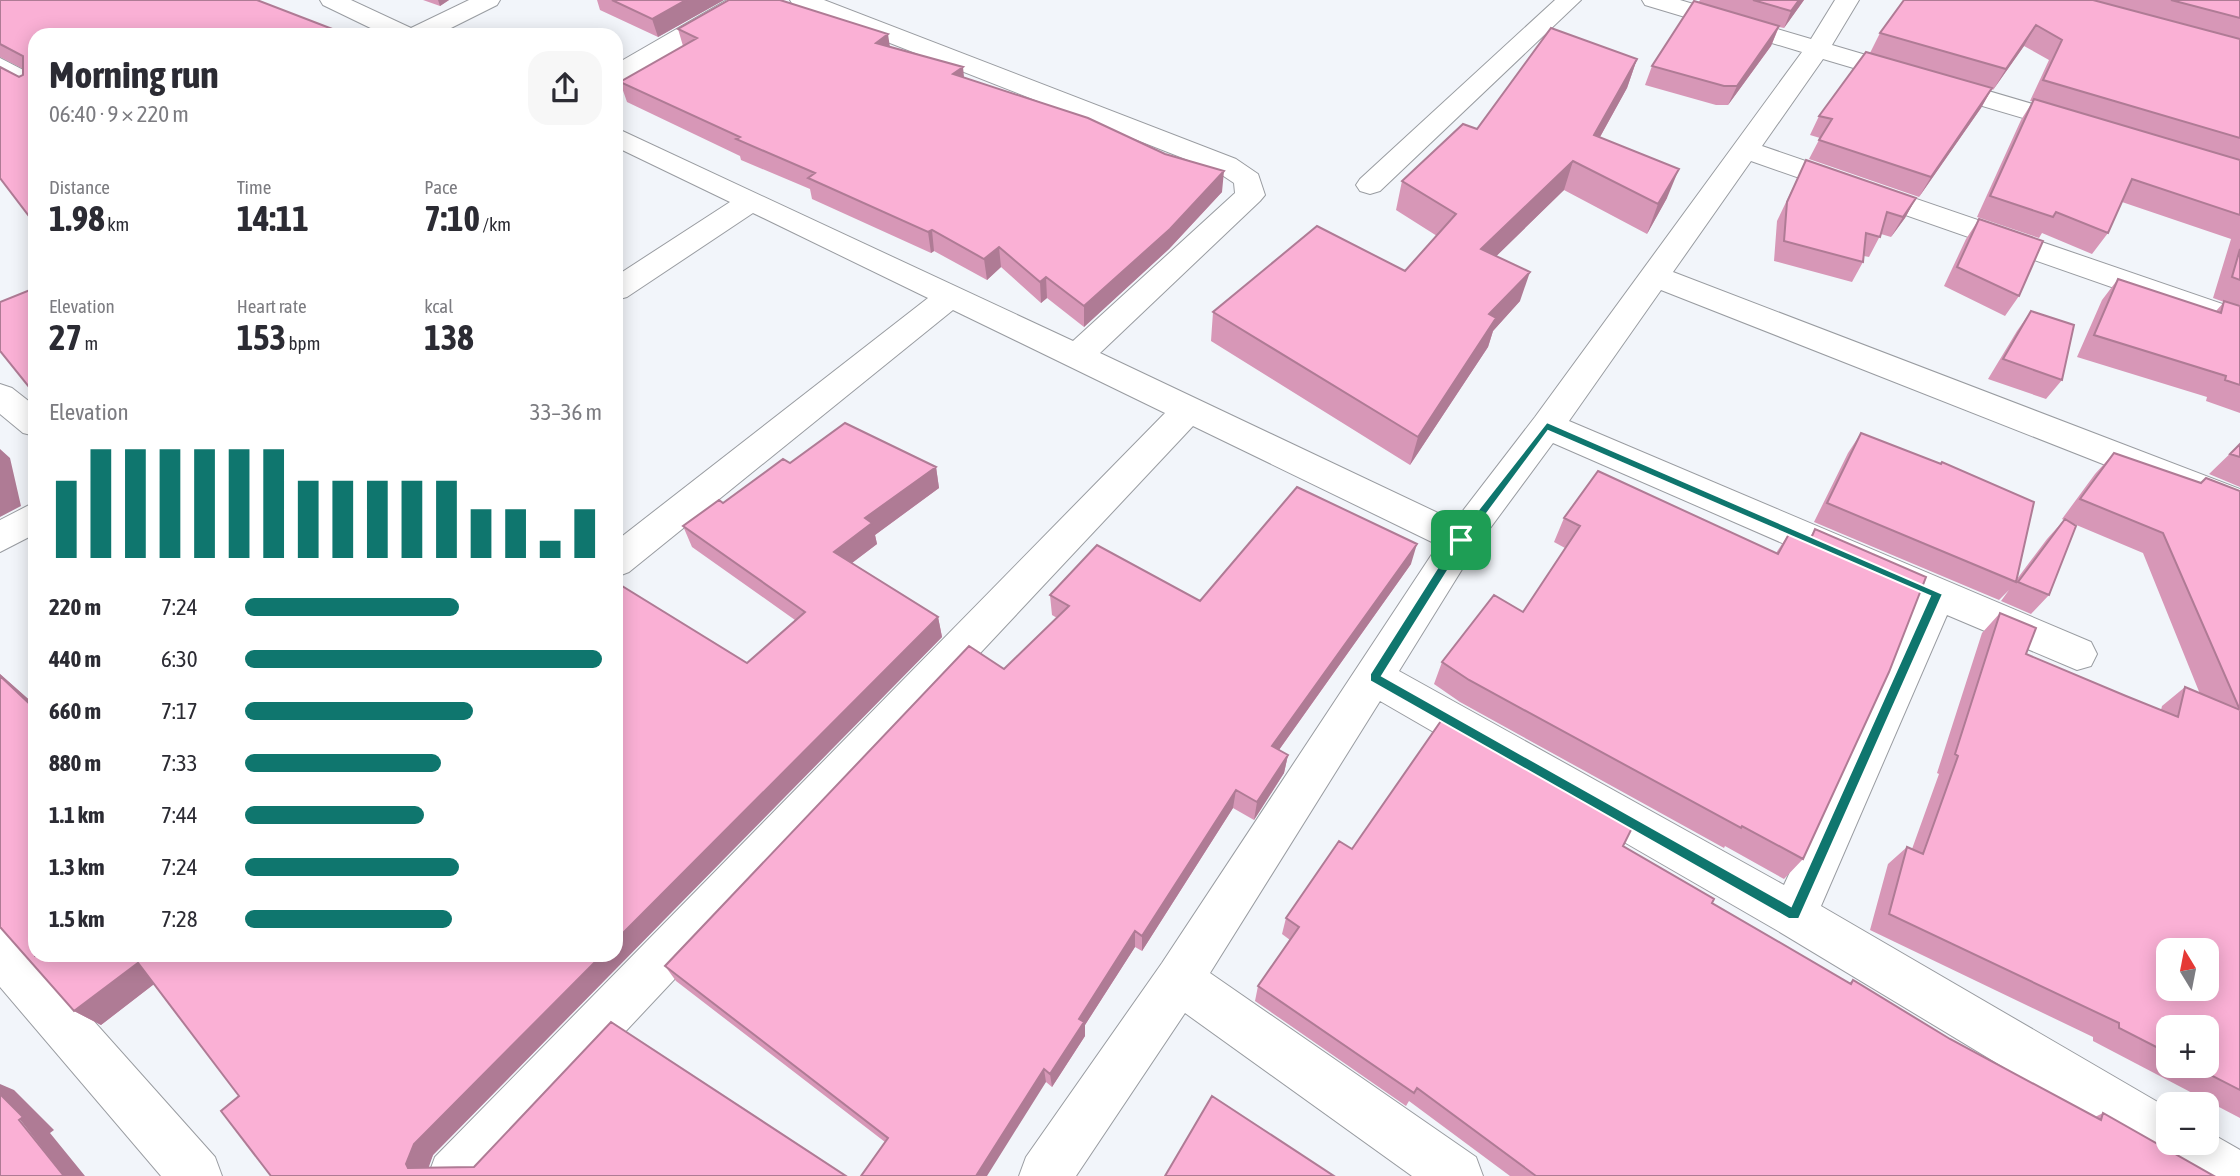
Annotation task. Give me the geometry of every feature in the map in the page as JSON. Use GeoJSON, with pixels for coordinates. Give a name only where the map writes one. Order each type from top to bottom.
{"type":"FeatureCollection","features":[{"type":"Feature","properties":{"kind":"street"},"geometry":{"type":"LineString","coordinates":[[332,0],[390,28]]}},
{"type":"Feature","properties":{"kind":"street"},"geometry":{"type":"LineString","coordinates":[[432,28],[488,0]]}},
{"type":"Feature","properties":{"kind":"street"},"geometry":{"type":"LineString","coordinates":[[623,71],[744,0]]}},
{"type":"Feature","properties":{"kind":"street"},"geometry":{"type":"LineString","coordinates":[[802,0],[1226,165],[1248,180],[1250,195],[1077,356]]}},
{"type":"Feature","properties":{"kind":"street"},"geometry":{"type":"LineString","coordinates":[[1370,185],[1569,0]]}},
{"type":"Feature","properties":{"kind":"street"},"geometry":{"type":"LineString","coordinates":[[1654,0],[2108,135]]}},
{"type":"Feature","properties":{"kind":"street"},"geometry":{"type":"LineString","coordinates":[[1045,1176],[1179,979],[1461,540],[1547,426],[1817,49],[1847,0]]}},
{"type":"Feature","properties":{"kind":"street"},"geometry":{"type":"LineString","coordinates":[[0,66],[28,83]]}},
{"type":"Feature","properties":{"kind":"street"},"geometry":{"type":"LineString","coordinates":[[623,139],[1461,540]]}},
{"type":"Feature","properties":{"kind":"street"},"geometry":{"type":"LineString","coordinates":[[1743,149],[2240,321]]}},
{"type":"Feature","properties":{"kind":"street"},"geometry":{"type":"LineString","coordinates":[[623,285],[752,201]]}},
{"type":"Feature","properties":{"kind":"street"},"geometry":{"type":"LineString","coordinates":[[1654,276],[2240,503]]}},
{"type":"Feature","properties":{"kind":"street"},"geometry":{"type":"LineString","coordinates":[[623,556],[951,296]]}},
{"type":"Feature","properties":{"kind":"street"},"geometry":{"type":"LineString","coordinates":[[0,396],[28,418]]}},
{"type":"Feature","properties":{"kind":"street"},"geometry":{"type":"LineString","coordinates":[[454,1176],[1188,410]]}},
{"type":"Feature","properties":{"kind":"street"},"geometry":{"type":"LineString","coordinates":[[1547,426],[2077,654]]}},
{"type":"Feature","properties":{"kind":"street"},"geometry":{"type":"LineString","coordinates":[[0,538],[28,520]]}},
{"type":"Feature","properties":{"kind":"street"},"geometry":{"type":"LineString","coordinates":[[1794,915],[1937,594]]}},
{"type":"Feature","properties":{"kind":"street"},"geometry":{"type":"LineString","coordinates":[[1374,677],[1794,915],[2156,1130]]}},
{"type":"Feature","properties":{"kind":"street"},"geometry":{"type":"LineString","coordinates":[[0,951],[196,1176]]}},
{"type":"Feature","properties":{"kind":"street"},"geometry":{"type":"LineString","coordinates":[[1179,979],[1457,1176]]}},
{"type":"Feature","properties":{"kind":"street"},"geometry":{"type":"LineString","coordinates":[[2198,1155],[2234,1176]]}},
{"type":"Feature","properties":{"kind":"building"},"geometry":{"type":"Polygon","coordinates":[[[0,0],[257,0],[330,28],[28,28],[28,215],[0,178],[0,67],[19,77],[23,75],[23,56],[0,44],[0,0]]]}},
{"type":"Feature","properties":{"kind":"building"},"geometry":{"type":"Polygon","coordinates":[[[612,0],[686,0],[652,19],[612,0]]]}},
{"type":"Feature","properties":{"kind":"building"},"geometry":{"type":"Polygon","coordinates":[[[729,0],[780,0],[888,34],[876,43],[963,67],[953,74],[1088,118],[1165,154],[1224,171],[1170,229],[1084,306],[1046,277],[1040,282],[999,247],[984,259],[932,230],[928,232],[808,178],[815,173],[736,139],[740,137],[623,83],[623,80],[697,38],[678,29],[729,0]]]}},
{"type":"Feature","properties":{"kind":"building"},"geometry":{"type":"Polygon","coordinates":[[[1753,0],[1799,0],[1791,11],[1753,0]]]}},
{"type":"Feature","properties":{"kind":"building"},"geometry":{"type":"Polygon","coordinates":[[[1904,0],[2093,0],[2240,39],[2240,138],[2043,80],[2062,40],[2036,25],[2006,69],[1880,33],[1904,0]]]}},
{"type":"Feature","properties":{"kind":"building"},"geometry":{"type":"Polygon","coordinates":[[[2171,0],[2240,0],[2240,18],[2171,0]]]}},
{"type":"Feature","properties":{"kind":"building"},"geometry":{"type":"Polygon","coordinates":[[[1694,1],[1779,26],[1737,86],[1724,86],[1652,66],[1694,1]]]}},
{"type":"Feature","properties":{"kind":"building"},"geometry":{"type":"Polygon","coordinates":[[[1551,28],[1637,59],[1594,135],[1679,169],[1658,204],[1573,161],[1481,249],[1530,272],[1489,314],[1496,318],[1418,437],[1213,312],[1317,226],[1405,271],[1456,214],[1402,181],[1463,124],[1477,129],[1551,28]]]}},
{"type":"Feature","properties":{"kind":"building"},"geometry":{"type":"Polygon","coordinates":[[[1866,52],[1992,88],[1931,177],[1819,140],[1832,119],[1819,116],[1866,52]]]}},
{"type":"Feature","properties":{"kind":"building"},"geometry":{"type":"Polygon","coordinates":[[[2034,99],[2240,160],[2240,215],[2132,179],[2108,233],[2056,212],[2053,217],[1990,196],[2034,99]]]}},
{"type":"Feature","properties":{"kind":"building"},"geometry":{"type":"Polygon","coordinates":[[[1806,160],[1916,198],[1903,217],[1887,212],[1880,237],[1866,233],[1863,262],[1784,241],[1787,202],[1806,160]]]}},
{"type":"Feature","properties":{"kind":"building"},"geometry":{"type":"Polygon","coordinates":[[[1979,219],[2043,241],[2019,296],[1957,267],[1979,219]]]}},
{"type":"Feature","properties":{"kind":"building"},"geometry":{"type":"Polygon","coordinates":[[[2240,249],[2240,280],[2232,277],[2240,249]]]}},
{"type":"Feature","properties":{"kind":"building"},"geometry":{"type":"Polygon","coordinates":[[[2118,279],[2221,313],[2224,301],[2240,306],[2240,385],[2225,380],[2226,376],[2094,335],[2118,279]]]}},
{"type":"Feature","properties":{"kind":"building"},"geometry":{"type":"Polygon","coordinates":[[[28,291],[28,386],[0,351],[0,302],[28,291]]]}},
{"type":"Feature","properties":{"kind":"building"},"geometry":{"type":"Polygon","coordinates":[[[2031,311],[2074,325],[2062,380],[2003,359],[2031,311]]]}},
{"type":"Feature","properties":{"kind":"building"},"geometry":{"type":"Polygon","coordinates":[[[845,423],[936,467],[865,518],[872,523],[834,552],[938,617],[623,933],[623,587],[747,663],[805,612],[683,526],[719,500],[723,503],[783,459],[790,463],[845,423]]]}},
{"type":"Feature","properties":{"kind":"building"},"geometry":{"type":"Polygon","coordinates":[[[1861,433],[1941,464],[1942,462],[2034,502],[2016,582],[1827,503],[1861,433]]]}},
{"type":"Feature","properties":{"kind":"building"},"geometry":{"type":"Polygon","coordinates":[[[2240,444],[2240,457],[2230,454],[2240,444]]]}},
{"type":"Feature","properties":{"kind":"building"},"geometry":{"type":"Polygon","coordinates":[[[2114,453],[2201,483],[2206,478],[2240,491],[2240,710],[2163,533],[2080,499],[2114,453]]]}},
{"type":"Feature","properties":{"kind":"building"},"geometry":{"type":"Polygon","coordinates":[[[1598,471],[1778,554],[1790,532],[1810,541],[1815,529],[1926,577],[1889,672],[1803,859],[1469,680],[1442,662],[1494,595],[1523,612],[1580,526],[1564,518],[1598,471]]]}},
{"type":"Feature","properties":{"kind":"building"},"geometry":{"type":"Polygon","coordinates":[[[1297,487],[1417,544],[1272,746],[1288,755],[1257,802],[1236,790],[1142,936],[1135,931],[1079,1019],[1084,1022],[1050,1074],[1044,1069],[976,1176],[861,1176],[888,1138],[665,966],[969,646],[1004,669],[1069,606],[1050,595],[1097,545],[1200,601],[1297,487]]]}},
{"type":"Feature","properties":{"kind":"building"},"geometry":{"type":"Polygon","coordinates":[[[2065,519],[2076,526],[2049,595],[2018,582],[2065,519]]]}},
{"type":"Feature","properties":{"kind":"building"},"geometry":{"type":"Polygon","coordinates":[[[2000,613],[2036,628],[2026,654],[2178,717],[2185,687],[2240,710],[2240,1090],[2216,1078],[2219,1078],[2219,1015],[2156,1015],[2156,1047],[2119,1028],[2119,1023],[1889,914],[1907,847],[1923,854],[1958,756],[1955,754],[2000,613]]]}},
{"type":"Feature","properties":{"kind":"building"},"geometry":{"type":"Polygon","coordinates":[[[0,676],[28,702],[28,959],[0,927],[0,676]]]}},
{"type":"Feature","properties":{"kind":"building"},"geometry":{"type":"Polygon","coordinates":[[[1443,718],[1633,826],[1623,846],[1714,899],[1712,903],[1851,984],[1853,980],[1950,1039],[2101,1120],[2103,1113],[2156,1143],[2156,1155],[2177,1155],[2214,1176],[1536,1176],[1417,1088],[1414,1093],[1258,986],[1299,927],[1286,918],[1339,841],[1352,849],[1443,718]]]}},
{"type":"Feature","properties":{"kind":"building"},"geometry":{"type":"Polygon","coordinates":[[[31,962],[595,962],[414,1144],[406,1164],[408,1168],[474,1167],[611,1022],[846,1176],[271,1176],[221,1111],[239,1096],[138,963],[74,1011],[31,962]]]}},
{"type":"Feature","properties":{"kind":"building"},"geometry":{"type":"Polygon","coordinates":[[[0,1094],[23,1117],[19,1120],[64,1176],[0,1176],[0,1094]]]}},
{"type":"Feature","properties":{"kind":"building"},"geometry":{"type":"Polygon","coordinates":[[[1212,1096],[1334,1176],[1165,1176],[1212,1096]]]}},
{"type":"Feature","properties":{"kind":"route"},"geometry":{"type":"LineString","coordinates":[[1547,426],[1937,594],[1794,915],[1374,677],[1461,540],[1547,426]]}}]}
